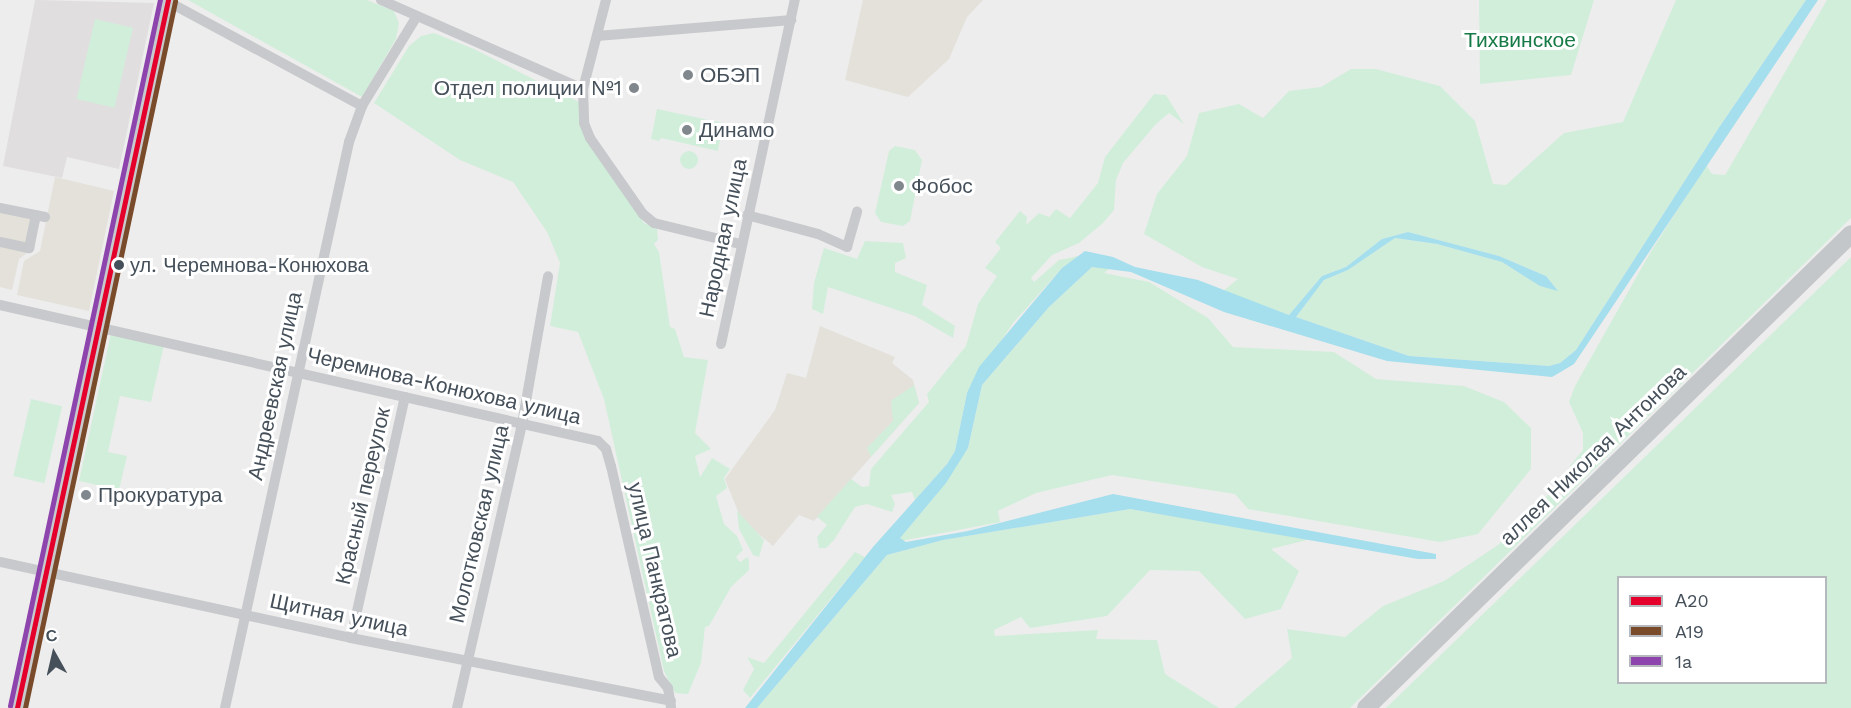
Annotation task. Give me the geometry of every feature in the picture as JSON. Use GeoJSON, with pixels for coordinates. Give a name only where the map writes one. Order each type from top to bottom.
{"type":"FeatureCollection","features":[{"type":"Feature","properties":{"kind":"main road"},"geometry":{"type":"LineString","coordinates":[[17,708],[167,1]]}},
{"type":"Feature","properties":{"kind":"main road","name":"аллея Николая Антонова"},"geometry":{"type":"LineString","coordinates":[[1366,708],[1851,234]]}},
{"type":"Feature","properties":{"kind":"street"},"geometry":{"type":"LineString","coordinates":[[381,0],[583,91]]}},
{"type":"Feature","properties":{"kind":"street"},"geometry":{"type":"LineString","coordinates":[[606,0],[583,91],[584,123],[590,138],[643,214],[661,226],[740,244]]}},
{"type":"Feature","properties":{"kind":"street","name":"Народная улица"},"geometry":{"type":"LineString","coordinates":[[721,344],[740,244],[795,0]]}},
{"type":"Feature","properties":{"kind":"street"},"geometry":{"type":"LineString","coordinates":[[167,1],[362,106]]}},
{"type":"Feature","properties":{"kind":"street","name":"Андреевская улица"},"geometry":{"type":"LineString","coordinates":[[225,708],[349,142],[362,106],[417,16]]}},
{"type":"Feature","properties":{"kind":"street"},"geometry":{"type":"LineString","coordinates":[[597,36],[791,20]]}},
{"type":"Feature","properties":{"kind":"street"},"geometry":{"type":"LineString","coordinates":[[0,208],[41,216],[29,248],[0,242]]}},
{"type":"Feature","properties":{"kind":"street"},"geometry":{"type":"LineString","coordinates":[[747,215],[818,234],[848,247],[857,211]]}},
{"type":"Feature","properties":{"kind":"street","name":"Молотковская улица"},"geometry":{"type":"LineString","coordinates":[[457,708],[522,424],[548,276]]}},
{"type":"Feature","properties":{"kind":"street","name":"Черемнова-Конюхова улица"},"geometry":{"type":"LineString","coordinates":[[0,305],[598,441]]}},
{"type":"Feature","properties":{"kind":"street","name":"Красный переулок"},"geometry":{"type":"LineString","coordinates":[[351,638],[405,397]]}},
{"type":"Feature","properties":{"kind":"street","name":"улица Панкратова"},"geometry":{"type":"LineString","coordinates":[[598,441],[606,449],[659,677],[668,688],[671,705]]}},
{"type":"Feature","properties":{"kind":"street","name":"Щитная улица"},"geometry":{"type":"LineString","coordinates":[[0,562],[671,705]]}},
{"type":"Feature","properties":{"kind":"shaded area"},"geometry":{"type":"Polygon","coordinates":[[[35,0],[154,3],[119,169],[67,157],[62,178],[3,166],[35,0]]]}},
{"type":"Feature","properties":{"kind":"shaded area"},"geometry":{"type":"Polygon","coordinates":[[[863,0],[983,0],[967,17],[949,59],[908,97],[845,80],[863,0]]]}},
{"type":"Feature","properties":{"kind":"shaded area"},"geometry":{"type":"Polygon","coordinates":[[[55,177],[114,191],[89,311],[17,295],[24,261],[40,251],[55,177]]]}},
{"type":"Feature","properties":{"kind":"shaded area"},"geometry":{"type":"Polygon","coordinates":[[[0,207],[40,215],[35,247],[19,259],[12,290],[0,287],[0,207]]]}},
{"type":"Feature","properties":{"kind":"shaded area"},"geometry":{"type":"Polygon","coordinates":[[[820,326],[895,357],[892,363],[913,380],[919,403],[814,521],[799,515],[773,546],[741,519],[725,479],[775,410],[787,373],[806,378],[820,326]]]}},
{"type":"Feature","properties":{"kind":"green space"},"geometry":{"type":"Polygon","coordinates":[[[188,0],[367,0],[394,11],[399,23],[396,39],[362,97],[188,0]]]}},
{"type":"Feature","properties":{"kind":"green space","name":"Тихвинское"},"geometry":{"type":"Polygon","coordinates":[[[1479,0],[1594,0],[1571,75],[1480,84],[1479,0]]]}},
{"type":"Feature","properties":{"kind":"green space"},"geometry":{"type":"Polygon","coordinates":[[[1676,0],[1806,0],[1718,129],[1576,350],[1560,363],[1549,366],[1409,356],[1296,317],[1324,280],[1348,270],[1395,238],[1437,244],[1502,262],[1540,286],[1557,290],[1546,276],[1499,256],[1408,232],[1382,239],[1346,267],[1322,276],[1289,315],[1223,291],[1238,279],[1202,267],[1144,234],[1157,194],[1187,156],[1199,113],[1239,104],[1263,118],[1289,91],[1321,87],[1351,69],[1376,69],[1440,86],[1475,121],[1493,184],[1506,185],[1564,133],[1623,122],[1676,0]]]}},
{"type":"Feature","properties":{"kind":"green space"},"geometry":{"type":"Polygon","coordinates":[[[1827,0],[1851,0],[1851,218],[1350,708],[1234,708],[1292,658],[1287,629],[1345,637],[1383,606],[1444,581],[1498,545],[1549,494],[1561,500],[1570,466],[1583,450],[1583,433],[1569,402],[1575,386],[1650,253],[1706,165],[1712,174],[1725,175],[1827,0]]]}},
{"type":"Feature","properties":{"kind":"green space"},"geometry":{"type":"Polygon","coordinates":[[[95,19],[133,28],[115,108],[77,99],[95,19]]]}},
{"type":"Feature","properties":{"kind":"green space"},"geometry":{"type":"Polygon","coordinates":[[[434,33],[474,49],[579,102],[581,128],[644,223],[657,229],[658,240],[654,244],[659,252],[670,327],[675,329],[684,357],[708,360],[695,433],[711,449],[695,456],[700,477],[712,458],[730,469],[724,478],[727,488],[716,496],[724,524],[737,536],[743,550],[736,557],[740,562],[748,557],[749,570],[731,587],[709,626],[705,627],[701,663],[688,694],[675,693],[664,671],[604,399],[578,332],[550,326],[560,263],[547,232],[513,182],[460,160],[374,103],[409,46],[421,36],[434,33]]]}},
{"type":"Feature","properties":{"kind":"green space"},"geometry":{"type":"Polygon","coordinates":[[[1154,94],[1166,95],[1184,124],[1169,113],[1156,124],[1123,163],[1116,180],[1114,210],[1103,223],[1079,243],[1052,255],[1031,278],[1034,282],[1059,260],[1079,256],[1062,268],[1013,323],[967,393],[955,451],[947,464],[915,500],[912,492],[891,495],[895,504],[892,512],[867,504],[855,507],[834,540],[826,548],[819,548],[817,537],[827,525],[817,517],[851,479],[862,487],[869,486],[871,469],[929,402],[927,394],[966,346],[978,304],[997,276],[985,268],[1001,248],[995,242],[1020,211],[1027,217],[1026,225],[1039,213],[1049,217],[1056,209],[1070,218],[1098,183],[1105,157],[1154,94]]]}},
{"type":"Feature","properties":{"kind":"green space","name":"Динамо"},"geometry":{"type":"Polygon","coordinates":[[[657,109],[723,123],[718,151],[661,138],[659,141],[651,139],[657,109]]]}},
{"type":"Feature","properties":{"kind":"green space","name":"Фобос"},"geometry":{"type":"Polygon","coordinates":[[[895,146],[915,150],[922,160],[910,221],[903,226],[881,222],[875,213],[889,151],[895,146]]]}},
{"type":"Feature","properties":{"kind":"green space"},"geometry":{"type":"Polygon","coordinates":[[[685,151],[693,151],[698,156],[696,167],[685,169],[680,164],[680,156],[685,151]]]}},
{"type":"Feature","properties":{"kind":"green space"},"geometry":{"type":"Polygon","coordinates":[[[865,241],[903,243],[906,258],[895,263],[895,272],[927,285],[922,305],[955,326],[953,338],[915,316],[828,287],[823,314],[812,309],[814,283],[824,248],[857,259],[865,241]]]}},
{"type":"Feature","properties":{"kind":"green space"},"geometry":{"type":"Polygon","coordinates":[[[1851,257],[1851,708],[1386,708],[1851,257]]]}},
{"type":"Feature","properties":{"kind":"green space"},"geometry":{"type":"Polygon","coordinates":[[[1092,267],[1112,267],[1104,273],[1149,282],[1208,318],[1233,347],[1334,352],[1376,379],[1464,386],[1504,402],[1531,428],[1531,469],[1478,534],[1440,542],[1248,509],[1235,494],[1112,475],[1036,493],[998,511],[1000,522],[901,541],[900,535],[936,495],[968,448],[982,385],[1049,307],[1092,267]]]}},
{"type":"Feature","properties":{"kind":"green space"},"geometry":{"type":"Polygon","coordinates":[[[111,333],[164,345],[151,402],[120,396],[108,452],[127,456],[119,490],[79,481],[111,333]]]}},
{"type":"Feature","properties":{"kind":"green space"},"geometry":{"type":"Polygon","coordinates":[[[914,385],[919,403],[871,457],[867,448],[893,421],[891,401],[914,385]]]}},
{"type":"Feature","properties":{"kind":"green space"},"geometry":{"type":"Polygon","coordinates":[[[31,399],[62,406],[44,483],[13,476],[31,399]]]}},
{"type":"Feature","properties":{"kind":"green space"},"geometry":{"type":"Polygon","coordinates":[[[1130,509],[1311,539],[1271,549],[1299,571],[1281,609],[1245,619],[1199,571],[1150,570],[1107,616],[1030,628],[1021,617],[994,630],[995,636],[1098,630],[1096,639],[1157,640],[1165,674],[1219,708],[757,708],[887,555],[943,540],[1130,509]]]}},
{"type":"Feature","properties":{"kind":"green space"},"geometry":{"type":"Polygon","coordinates":[[[737,511],[764,540],[759,557],[753,555],[739,529],[737,511]]]}},
{"type":"Feature","properties":{"kind":"green space"},"geometry":{"type":"Polygon","coordinates":[[[855,552],[865,557],[750,698],[743,690],[754,669],[747,657],[764,663],[855,552]]]}},
{"type":"Feature","properties":{"kind":"water"},"geometry":{"type":"Polygon","coordinates":[[[1806,0],[1818,0],[1574,364],[1552,377],[1387,361],[1224,312],[1131,272],[1092,267],[1049,307],[982,385],[968,448],[946,483],[900,538],[906,542],[968,531],[1113,494],[1436,554],[1436,559],[1418,559],[1130,509],[943,540],[887,555],[757,708],[745,708],[873,547],[947,464],[955,451],[967,393],[979,367],[1062,268],[1085,251],[1113,257],[1135,267],[1198,280],[1289,315],[1322,276],[1346,267],[1382,239],[1408,232],[1499,256],[1546,276],[1558,291],[1540,286],[1502,262],[1437,244],[1395,238],[1348,270],[1324,280],[1296,317],[1409,356],[1549,366],[1560,363],[1576,350],[1718,129],[1806,0]]]}},
{"type":"Feature","properties":{"kind":"transit line","name":"1a"},"geometry":{"type":"LineString","coordinates":[[10,706],[160,0]]}},
{"type":"Feature","properties":{"kind":"transit line","name":"А20"},"geometry":{"type":"LineString","coordinates":[[17,708],[168,0]]}},
{"type":"Feature","properties":{"kind":"transit line","name":"A19"},"geometry":{"type":"LineString","coordinates":[[25,708],[175,2]]}},
{"type":"Feature","properties":{"kind":"place","name":"ОБЭП"},"geometry":{"type":"Point","coordinates":[688,75]}},
{"type":"Feature","properties":{"kind":"place","name":"Отдел полиции №1"},"geometry":{"type":"Point","coordinates":[634,88]}},
{"type":"Feature","properties":{"kind":"place","name":"Динамо"},"geometry":{"type":"Point","coordinates":[687,130]}},
{"type":"Feature","properties":{"kind":"place","name":"Фобос"},"geometry":{"type":"Point","coordinates":[899,186]}},
{"type":"Feature","properties":{"kind":"place","name":"ул. Черемнова-Конюхова"},"geometry":{"type":"Point","coordinates":[119,265]}},
{"type":"Feature","properties":{"kind":"place","name":"Прокуратура"},"geometry":{"type":"Point","coordinates":[86,495]}}]}
